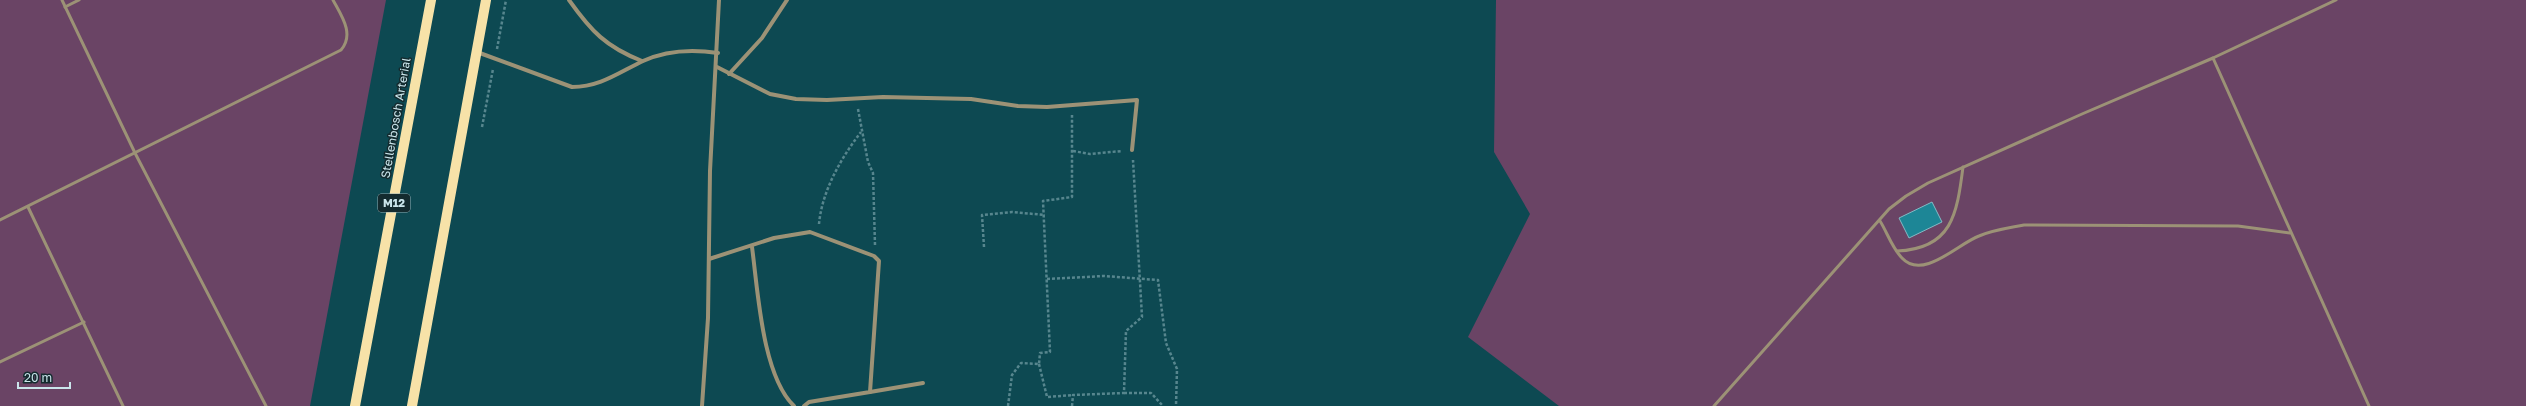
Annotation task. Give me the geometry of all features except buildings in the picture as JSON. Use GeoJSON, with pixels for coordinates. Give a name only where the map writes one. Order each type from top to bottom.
{"type":"FeatureCollection","features":[{"type":"Feature","properties":{"kind":"main road","name":"Stellenbosch Arterial"},"geometry":{"type":"LineString","coordinates":[[355,406],[431,0]]}},
{"type":"Feature","properties":{"kind":"main road"},"geometry":{"type":"LineString","coordinates":[[412,406],[486,0]]}},
{"type":"Feature","properties":{"kind":"street"},"geometry":{"type":"LineString","coordinates":[[569,0],[589,28],[608,44],[642,61]]}},
{"type":"Feature","properties":{"kind":"street"},"geometry":{"type":"LineString","coordinates":[[702,406],[708,318],[710,171],[718,53],[719,0]]}},
{"type":"Feature","properties":{"kind":"street"},"geometry":{"type":"LineString","coordinates":[[730,74],[762,38],[787,0]]}},
{"type":"Feature","properties":{"kind":"street"},"geometry":{"type":"LineString","coordinates":[[477,52],[572,87],[588,87],[606,81],[642,61],[677,51],[698,50],[718,53]]}},
{"type":"Feature","properties":{"kind":"street"},"geometry":{"type":"LineString","coordinates":[[717,66],[770,94],[827,100],[856,98],[971,99],[1018,106],[1137,100],[1132,150]]}},
{"type":"Feature","properties":{"kind":"street"},"geometry":{"type":"LineString","coordinates":[[709,259],[795,233],[818,235],[874,256],[879,261],[870,392]]}},
{"type":"Feature","properties":{"kind":"street"},"geometry":{"type":"LineString","coordinates":[[752,247],[772,368],[780,388],[794,406]]}},
{"type":"Feature","properties":{"kind":"street"},"geometry":{"type":"LineString","coordinates":[[804,406],[809,402],[923,383]]}},
{"type":"Feature","properties":{"kind":"lane"},"geometry":{"type":"LineString","coordinates":[[62,0],[135,152],[266,406]]}},
{"type":"Feature","properties":{"kind":"lane"},"geometry":{"type":"LineString","coordinates":[[66,7],[79,0]]}},
{"type":"Feature","properties":{"kind":"lane"},"geometry":{"type":"LineString","coordinates":[[0,220],[341,50],[346,44],[347,31],[333,0]]}},
{"type":"Feature","properties":{"kind":"lane"},"geometry":{"type":"LineString","coordinates":[[1714,406],[1880,220],[1906,196],[1963,167],[2213,58],[2336,0]]}},
{"type":"Feature","properties":{"kind":"lane"},"geometry":{"type":"LineString","coordinates":[[2213,58],[2290,233],[2369,406]]}},
{"type":"Feature","properties":{"kind":"lane"},"geometry":{"type":"LineString","coordinates":[[1897,251],[1923,246],[1944,234],[1956,212],[1963,167]]}},
{"type":"Feature","properties":{"kind":"lane"},"geometry":{"type":"LineString","coordinates":[[28,207],[123,406]]}},
{"type":"Feature","properties":{"kind":"lane"},"geometry":{"type":"LineString","coordinates":[[1880,220],[1897,251],[1908,262],[1925,264],[1949,255],[1978,236],[2024,225],[2238,226],[2290,233]]}},
{"type":"Feature","properties":{"kind":"lane"},"geometry":{"type":"LineString","coordinates":[[0,362],[84,322]]}},
{"type":"Feature","properties":{"kind":"path"},"geometry":{"type":"LineString","coordinates":[[856,98],[861,132],[868,162],[873,173],[874,240],[879,261]]}},
{"type":"Feature","properties":{"kind":"path"},"geometry":{"type":"LineString","coordinates":[[1071,104],[1073,151],[1072,197],[1043,201],[1045,215],[1044,247],[1050,352],[1040,353],[1039,364],[1047,396],[1124,392],[1151,393],[1163,406]]}},
{"type":"Feature","properties":{"kind":"path"},"geometry":{"type":"LineString","coordinates":[[818,235],[820,210],[841,158],[861,132]]}},
{"type":"Feature","properties":{"kind":"path"},"geometry":{"type":"LineString","coordinates":[[1073,151],[1090,154],[1132,150],[1142,317],[1126,331],[1124,392]]}},
{"type":"Feature","properties":{"kind":"path"},"geometry":{"type":"LineString","coordinates":[[984,247],[982,215],[1012,212],[1045,215]]}},
{"type":"Feature","properties":{"kind":"path"},"geometry":{"type":"LineString","coordinates":[[1047,279],[1074,276],[1140,277],[1158,280],[1166,343],[1177,369],[1176,406]]}},
{"type":"Feature","properties":{"kind":"path"},"geometry":{"type":"LineString","coordinates":[[1008,406],[1012,375],[1021,364],[1039,364]]}},
{"type":"Feature","properties":{"kind":"path"},"geometry":{"type":"LineString","coordinates":[[1072,406],[1073,395]]}},
{"type":"Feature","properties":{"kind":"shaded area"},"geometry":{"type":"Polygon","coordinates":[[[0,0],[386,0],[310,406],[0,406],[0,0]]]}},
{"type":"Feature","properties":{"kind":"shaded area"},"geometry":{"type":"Polygon","coordinates":[[[1496,0],[2526,0],[2526,406],[1559,406],[1468,337],[1530,214],[1494,152],[1496,0]]]}}]}
